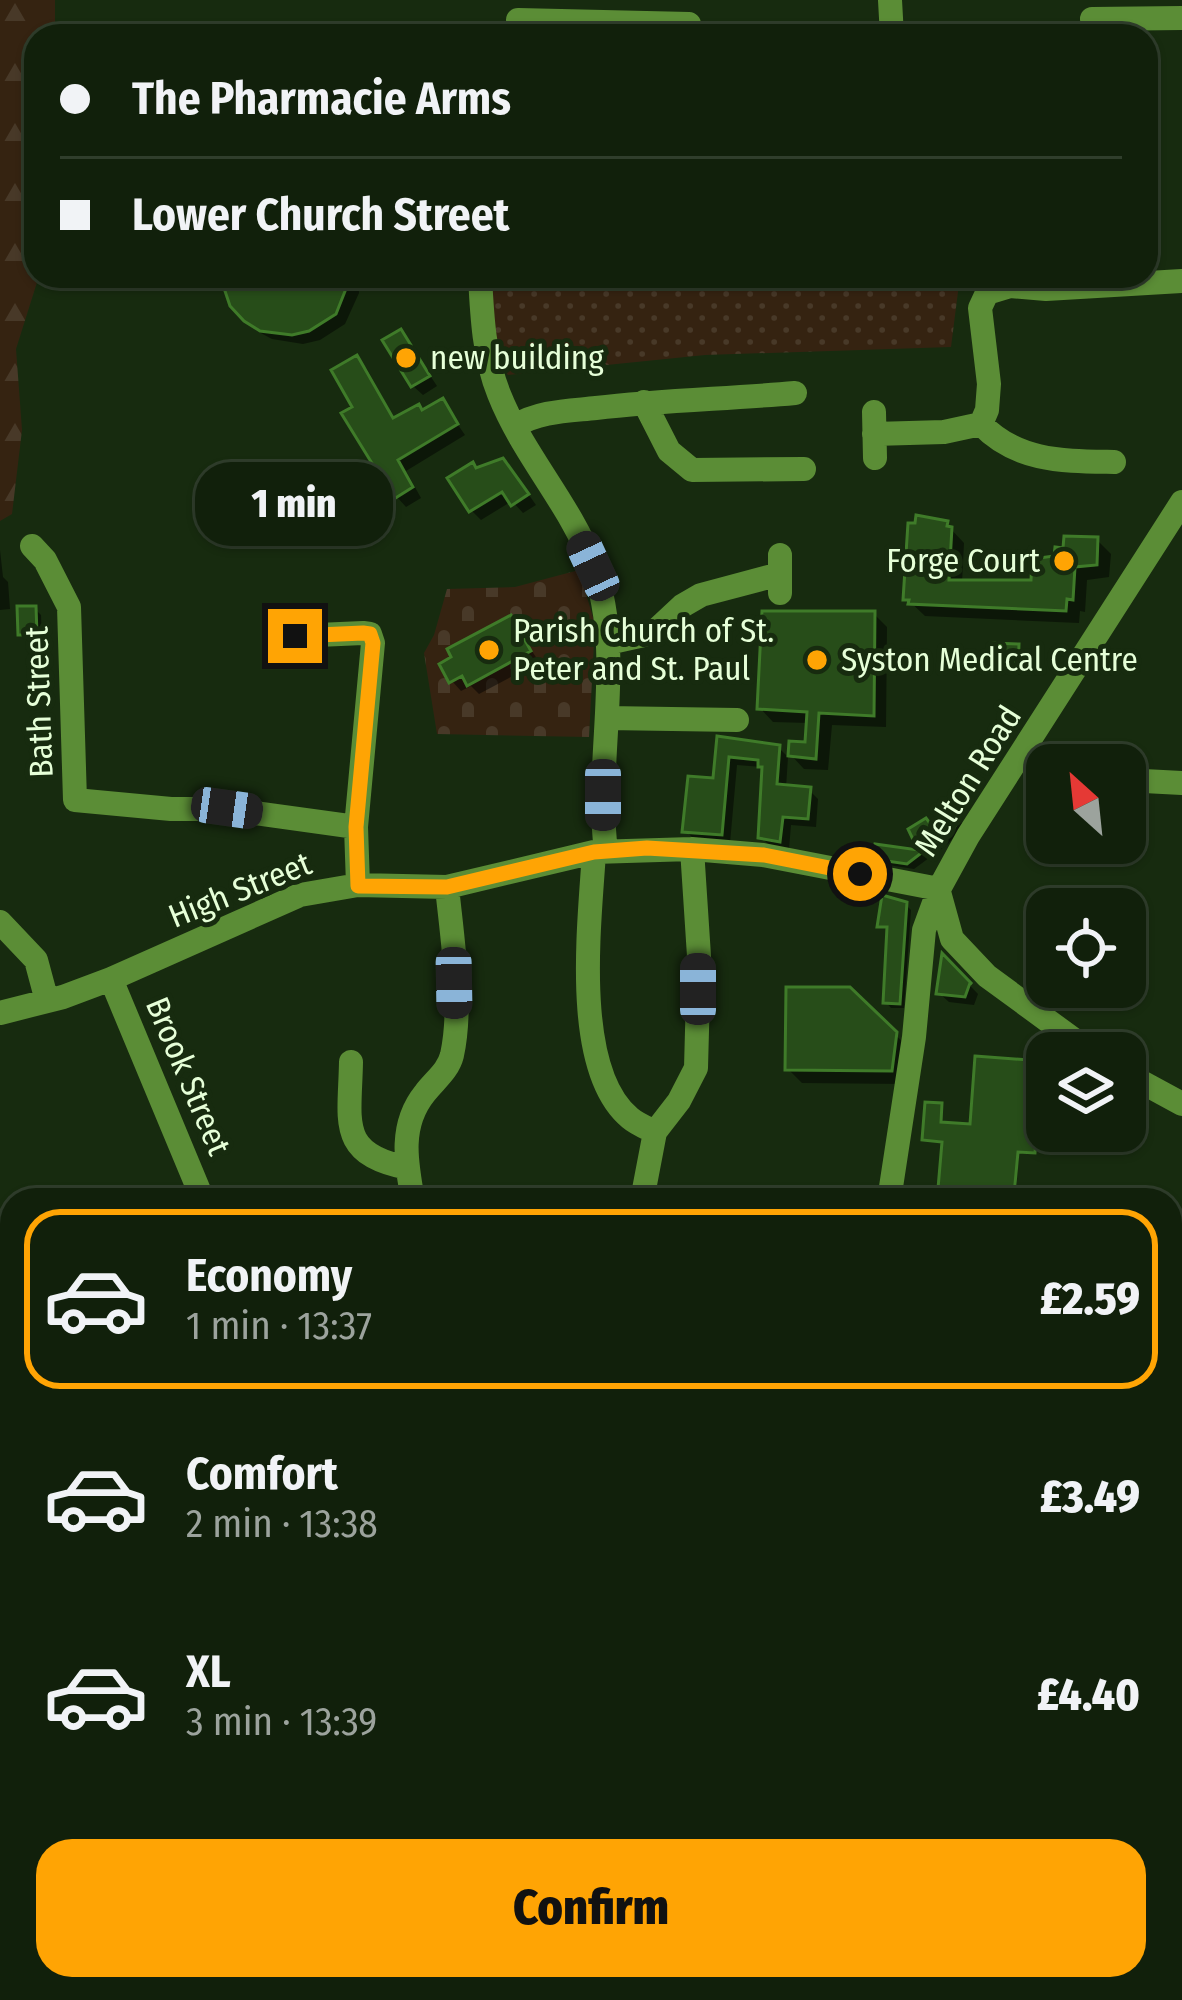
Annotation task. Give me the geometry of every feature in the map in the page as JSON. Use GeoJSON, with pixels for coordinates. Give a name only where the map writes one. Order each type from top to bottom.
{"type":"FeatureCollection","features":[{"type":"Feature","properties":{"kind":"street"},"geometry":{"type":"LineString","coordinates":[[1092,19],[1182,18]]}},
{"type":"Feature","properties":{"kind":"street"},"geometry":{"type":"LineString","coordinates":[[512,19],[691,20]]}},
{"type":"Feature","properties":{"kind":"street"},"geometry":{"type":"LineString","coordinates":[[481,288],[491,372],[514,426],[593,566],[608,643],[600,851],[590,930],[594,1042],[603,1078],[616,1100],[630,1118],[655,1132]]}},
{"type":"Feature","properties":{"kind":"street"},"geometry":{"type":"LineString","coordinates":[[981,424],[989,384],[980,308],[987,292],[995,288]]}},
{"type":"Feature","properties":{"kind":"street"},"geometry":{"type":"LineString","coordinates":[[514,426],[532,416],[644,402],[795,393]]}},
{"type":"Feature","properties":{"kind":"street"},"geometry":{"type":"LineString","coordinates":[[644,402],[669,452],[692,470],[804,469]]}},
{"type":"Feature","properties":{"kind":"street"},"geometry":{"type":"LineString","coordinates":[[874,435],[981,424]]}},
{"type":"Feature","properties":{"kind":"street"},"geometry":{"type":"LineString","coordinates":[[981,424],[1011,449],[1103,470]]}},
{"type":"Feature","properties":{"kind":"street","name":"Melton Road"},"geometry":{"type":"LineString","coordinates":[[1031,744],[1170,542],[1182,502]]}},
{"type":"Feature","properties":{"kind":"street","name":"Bath Street"},"geometry":{"type":"LineString","coordinates":[[32,546],[45,560],[70,607],[75,800],[171,809],[227,808],[356,827]]}},
{"type":"Feature","properties":{"kind":"street"},"geometry":{"type":"LineString","coordinates":[[608,643],[653,633],[682,606],[701,596],[780,574]]}},
{"type":"Feature","properties":{"kind":"street"},"geometry":{"type":"LineString","coordinates":[[295,636],[363,633],[370,634],[373,643],[356,827],[358,886]]}},
{"type":"Feature","properties":{"kind":"street"},"geometry":{"type":"LineString","coordinates":[[607,718],[736,720]]}},
{"type":"Feature","properties":{"kind":"street","name":"Melton Road"},"geometry":{"type":"LineString","coordinates":[[891,1188],[925,930],[939,889],[968,836],[1026,751]]}},
{"type":"Feature","properties":{"kind":"street"},"geometry":{"type":"LineString","coordinates":[[1146,781],[1182,783]]}},
{"type":"Feature","properties":{"kind":"street"},"geometry":{"type":"LineString","coordinates":[[644,1188],[655,1132],[696,1068],[698,956],[692,848]]}},
{"type":"Feature","properties":{"kind":"street","name":"High Street"},"geometry":{"type":"LineString","coordinates":[[0,1013],[111,979],[300,895],[358,886],[447,887],[600,851],[692,848],[764,855],[939,889]]}},
{"type":"Feature","properties":{"kind":"street"},"geometry":{"type":"LineString","coordinates":[[411,1188],[406,1156],[415,1109],[449,1064],[454,1041],[454,953],[447,887]]}},
{"type":"Feature","properties":{"kind":"street"},"geometry":{"type":"LineString","coordinates":[[939,889],[952,939],[1003,988],[1063,1032]]}},
{"type":"Feature","properties":{"kind":"street"},"geometry":{"type":"LineString","coordinates":[[0,922],[37,960],[47,1001]]}},
{"type":"Feature","properties":{"kind":"street","name":"Brook Street"},"geometry":{"type":"LineString","coordinates":[[111,979],[198,1188]]}},
{"type":"Feature","properties":{"kind":"street"},"geometry":{"type":"LineString","coordinates":[[358,1076],[343,1120],[361,1150],[380,1163],[406,1156]]}},
{"type":"Feature","properties":{"kind":"street"},"geometry":{"type":"LineString","coordinates":[[1146,1084],[1182,1104]]}},
{"type":"Feature","properties":{"kind":"green space"},"geometry":{"type":"Polygon","coordinates":[[[0,0],[55,0],[55,24],[24,24],[24,288],[35,288],[16,349],[22,430],[12,514],[0,521],[0,0]]]}},
{"type":"Feature","properties":{"kind":"green space"},"geometry":{"type":"Polygon","coordinates":[[[489,288],[958,288],[951,347],[705,355],[508,375],[498,362],[489,288]]]}},
{"type":"Feature","properties":{"kind":"green space"},"geometry":{"type":"Polygon","coordinates":[[[579,570],[595,624],[589,737],[437,734],[424,653],[447,589],[515,587],[579,570]]]}},
{"type":"Feature","properties":{"kind":"building"},"geometry":{"type":"Polygon","coordinates":[[[224,288],[346,288],[336,314],[309,331],[292,335],[260,331],[230,306],[224,288]]]}},
{"type":"Feature","properties":{"kind":"building","name":"new building"},"geometry":{"type":"Polygon","coordinates":[[[401,329],[430,376],[411,387],[382,340],[401,329]]]}},
{"type":"Feature","properties":{"kind":"building"},"geometry":{"type":"Polygon","coordinates":[[[357,355],[393,418],[443,398],[458,424],[398,460],[413,487],[394,499],[341,413],[352,407],[331,370],[357,355]]]}},
{"type":"Feature","properties":{"kind":"building"},"geometry":{"type":"Polygon","coordinates":[[[503,458],[529,494],[511,506],[502,492],[469,512],[447,478],[473,462],[476,468],[503,458]]]}},
{"type":"Feature","properties":{"kind":"building","name":"Forge Court"},"geometry":{"type":"Polygon","coordinates":[[[916,515],[948,521],[947,526],[952,527],[949,580],[1031,580],[1032,559],[1054,556],[1055,547],[1063,548],[1064,536],[1098,537],[1097,565],[1075,567],[1073,600],[1067,599],[1066,611],[908,604],[909,600],[903,600],[908,523],[915,523],[916,515]]]}},
{"type":"Feature","properties":{"kind":"building"},"geometry":{"type":"Polygon","coordinates":[[[17,606],[36,606],[37,635],[18,635],[17,606]]]}},
{"type":"Feature","properties":{"kind":"building","name":"Syston Medical Centre"},"geometry":{"type":"Polygon","coordinates":[[[762,611],[875,611],[874,716],[819,713],[816,759],[788,756],[789,741],[805,742],[807,712],[757,709],[762,611]]]}},
{"type":"Feature","properties":{"kind":"building","name":"Parish Church of St. Peter and St. Paul"},"geometry":{"type":"Polygon","coordinates":[[[511,615],[531,651],[467,686],[462,676],[449,683],[439,664],[451,657],[447,649],[511,615]]]}},
{"type":"Feature","properties":{"kind":"building"},"geometry":{"type":"Polygon","coordinates":[[[991,643],[1019,644],[1018,671],[988,667],[991,643]]]}},
{"type":"Feature","properties":{"kind":"building"},"geometry":{"type":"Polygon","coordinates":[[[717,736],[780,745],[777,784],[811,787],[808,819],[783,817],[780,842],[758,838],[762,767],[758,760],[729,757],[722,835],[682,832],[688,776],[713,778],[717,736]]]}},
{"type":"Feature","properties":{"kind":"building"},"geometry":{"type":"Polygon","coordinates":[[[950,808],[960,817],[954,828],[907,864],[873,859],[875,844],[918,850],[908,829],[926,818],[932,826],[950,808]]]}},
{"type":"Feature","properties":{"kind":"building"},"geometry":{"type":"Polygon","coordinates":[[[882,895],[907,902],[900,1004],[883,1003],[887,927],[877,927],[882,895]]]}},
{"type":"Feature","properties":{"kind":"building"},"geometry":{"type":"Polygon","coordinates":[[[942,953],[972,984],[965,997],[936,994],[942,953]]]}},
{"type":"Feature","properties":{"kind":"building"},"geometry":{"type":"Polygon","coordinates":[[[786,987],[850,987],[897,1032],[892,1071],[785,1070],[786,987]]]}},
{"type":"Feature","properties":{"kind":"building"},"geometry":{"type":"Polygon","coordinates":[[[975,1056],[1026,1060],[1026,1152],[1035,1153],[1018,1152],[1015,1188],[938,1188],[942,1142],[922,1140],[925,1102],[942,1103],[941,1122],[970,1124],[975,1056]]]}},
{"type":"Feature","properties":{"kind":"place","name":"new building"},"geometry":{"type":"Point","coordinates":[406,358]}},
{"type":"Feature","properties":{"kind":"place","name":"Forge Court"},"geometry":{"type":"Point","coordinates":[1064,561]}},
{"type":"Feature","properties":{"kind":"place","name":"Parish Church of St. Peter and St. Paul"},"geometry":{"type":"Point","coordinates":[489,650]}},
{"type":"Feature","properties":{"kind":"place","name":"Syston Medical Centre"},"geometry":{"type":"Point","coordinates":[817,660]}},
{"type":"Feature","properties":{"kind":"route"},"geometry":{"type":"LineString","coordinates":[[295,636],[363,633],[370,634],[373,643],[356,827],[358,886],[447,887],[594,852],[647,848],[764,855],[860,874]]}}]}
